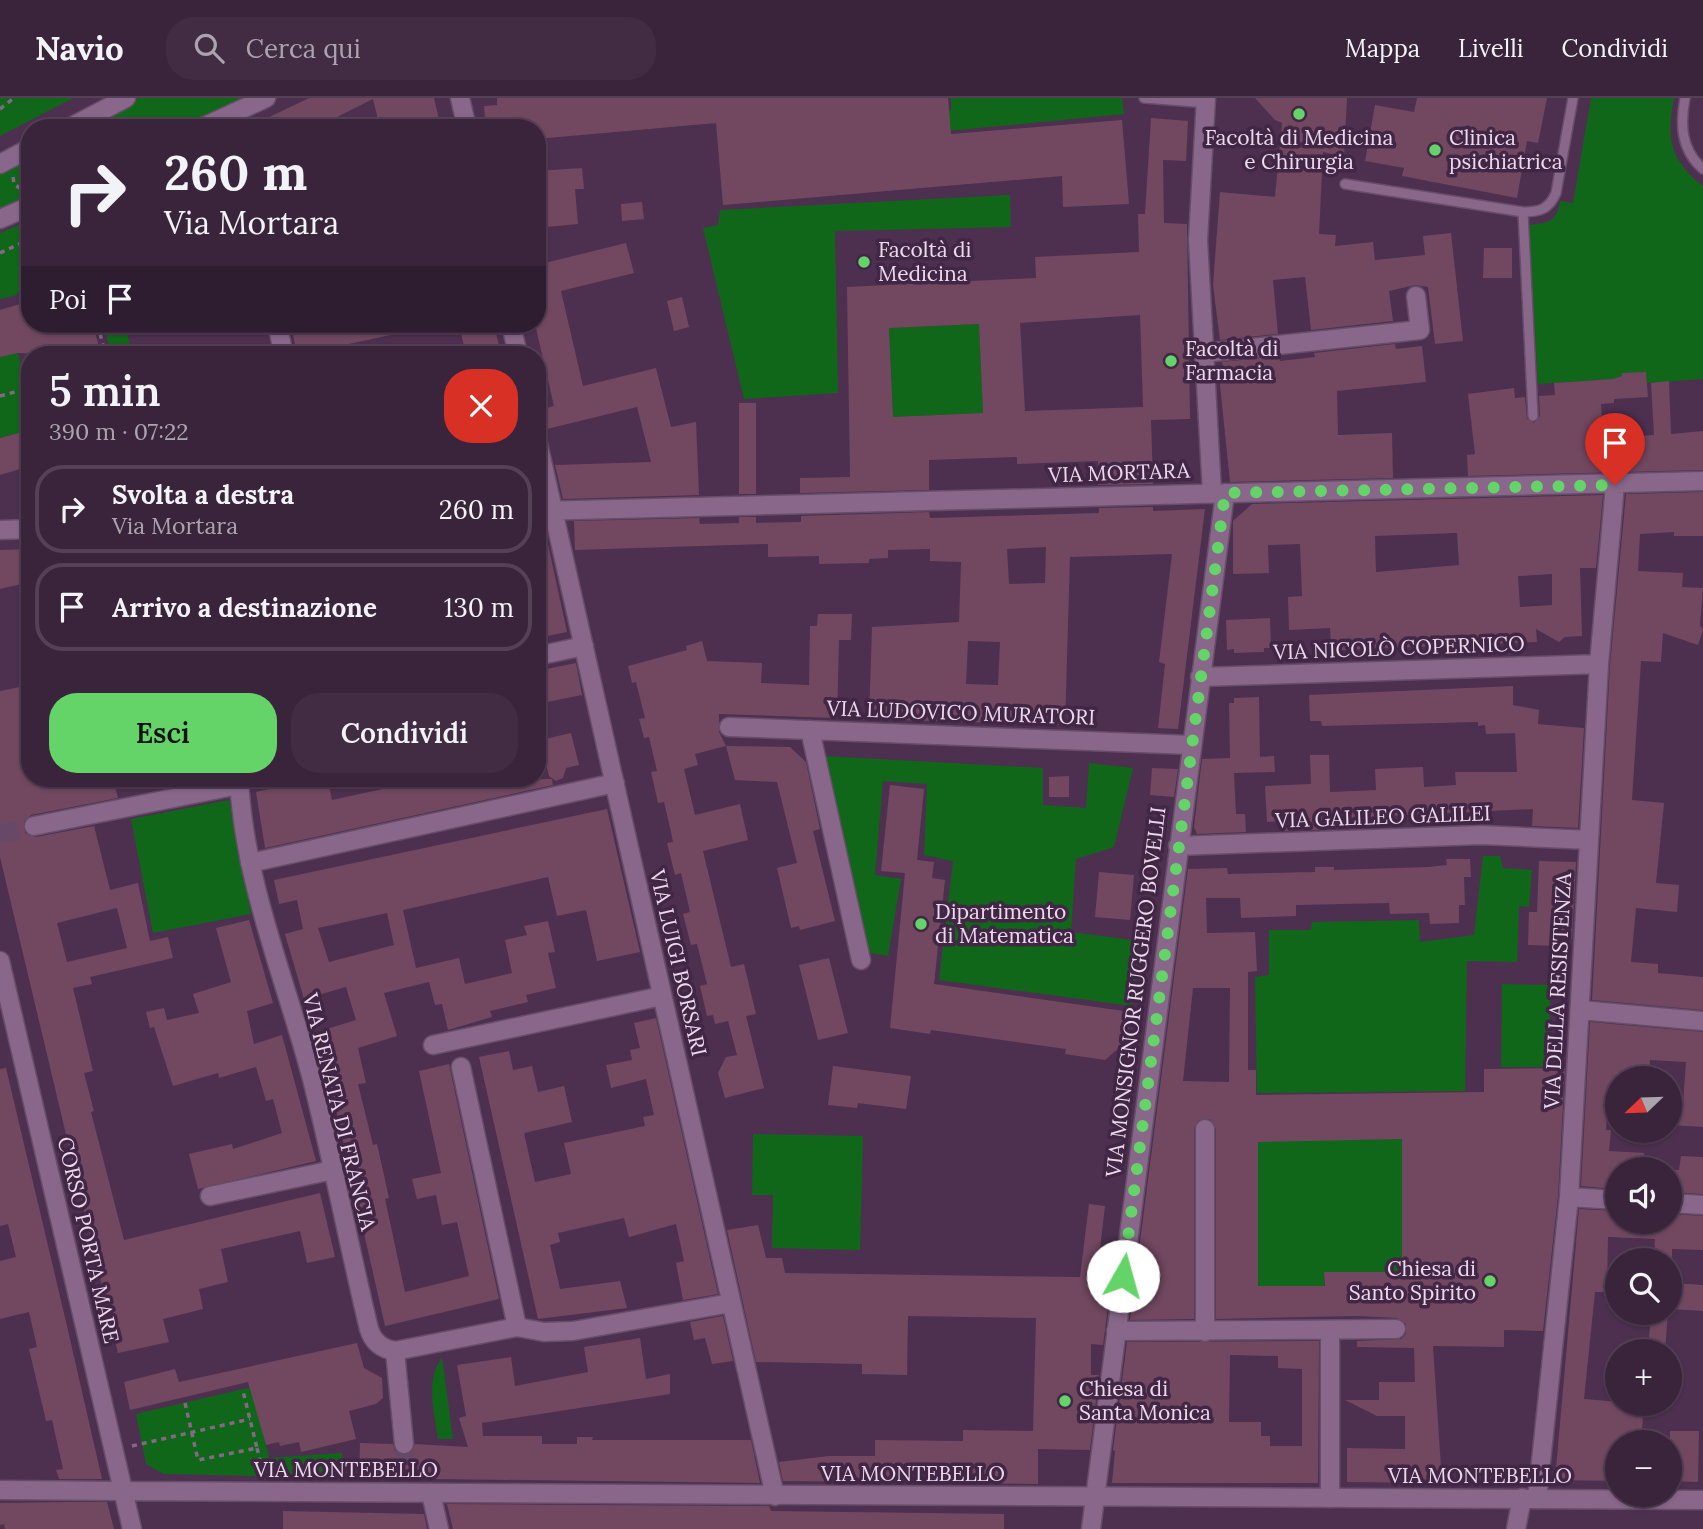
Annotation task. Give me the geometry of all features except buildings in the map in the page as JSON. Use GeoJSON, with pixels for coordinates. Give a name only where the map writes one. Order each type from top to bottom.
{"type":"FeatureCollection","features":[{"type":"Feature","properties":{"kind":"street"},"geometry":{"type":"LineString","coordinates":[[86,119],[126,98]]}},
{"type":"Feature","properties":{"kind":"street"},"geometry":{"type":"LineString","coordinates":[[237,119],[267,98]]}},
{"type":"Feature","properties":{"kind":"street"},"geometry":{"type":"LineString","coordinates":[[460,98],[465,119]]}},
{"type":"Feature","properties":{"kind":"street","name":"VIA MONSIGNOR RUGGERO BOVELLI"},"geometry":{"type":"LineString","coordinates":[[1091,1529],[1200,677],[1218,493],[1206,403],[1198,240],[1205,99]]}},
{"type":"Feature","properties":{"kind":"street"},"geometry":{"type":"LineString","coordinates":[[0,164],[21,153]]}},
{"type":"Feature","properties":{"kind":"street"},"geometry":{"type":"LineString","coordinates":[[0,219],[21,209]]}},
{"type":"Feature","properties":{"kind":"street"},"geometry":{"type":"LineString","coordinates":[[1203,353],[1420,330],[1416,296]]}},
{"type":"Feature","properties":{"kind":"street","name":"VIA MORTARA"},"geometry":{"type":"LineString","coordinates":[[546,511],[1703,481]]}},
{"type":"Feature","properties":{"kind":"street","name":"VIA DELLA RESISTENZA"},"geometry":{"type":"LineString","coordinates":[[1517,1529],[1529,1499],[1569,1197],[1599,664],[1615,485]]}},
{"type":"Feature","properties":{"kind":"street","name":"VIA LUIGI BORSARI"},"geometry":{"type":"LineString","coordinates":[[546,514],[584,646],[775,1496]]}},
{"type":"Feature","properties":{"kind":"street"},"geometry":{"type":"LineString","coordinates":[[0,530],[21,529]]}},
{"type":"Feature","properties":{"kind":"street"},"geometry":{"type":"LineString","coordinates":[[546,654],[584,646]]}},
{"type":"Feature","properties":{"kind":"street","name":"VIA NICOLÒ COPERNICO"},"geometry":{"type":"LineString","coordinates":[[1200,677],[1599,664]]}},
{"type":"Feature","properties":{"kind":"street","name":"VIA LUDOVICO MURATORI"},"geometry":{"type":"LineString","coordinates":[[729,727],[1191,745]]}},
{"type":"Feature","properties":{"kind":"street"},"geometry":{"type":"LineString","coordinates":[[810,730],[861,960]]}},
{"type":"Feature","properties":{"kind":"street"},"geometry":{"type":"LineString","coordinates":[[250,863],[615,783]]}},
{"type":"Feature","properties":{"kind":"street"},"geometry":{"type":"LineString","coordinates":[[34,826],[216,787]]}},
{"type":"Feature","properties":{"kind":"street","name":"VIA RENATA DI FRANCIA"},"geometry":{"type":"LineString","coordinates":[[240,787],[250,863],[311,1078],[369,1329],[381,1347],[395,1351]]}},
{"type":"Feature","properties":{"kind":"street","name":"VIA GALILEO GALILEI"},"geometry":{"type":"LineString","coordinates":[[1178,846],[1481,835],[1589,840]]}},
{"type":"Feature","properties":{"kind":"street","name":"CORSO PORTA MARE"},"geometry":{"type":"LineString","coordinates":[[0,961],[132,1529]]}},
{"type":"Feature","properties":{"kind":"street"},"geometry":{"type":"LineString","coordinates":[[433,1045],[662,996]]}},
{"type":"Feature","properties":{"kind":"street"},"geometry":{"type":"LineString","coordinates":[[1580,1010],[1703,1021]]}},
{"type":"Feature","properties":{"kind":"street"},"geometry":{"type":"LineString","coordinates":[[461,1067],[517,1327]]}},
{"type":"Feature","properties":{"kind":"street"},"geometry":{"type":"LineString","coordinates":[[1205,1129],[1205,1332]]}},
{"type":"Feature","properties":{"kind":"street"},"geometry":{"type":"LineString","coordinates":[[210,1196],[333,1170]]}},
{"type":"Feature","properties":{"kind":"street"},"geometry":{"type":"LineString","coordinates":[[1569,1197],[1605,1199]]}},
{"type":"Feature","properties":{"kind":"street"},"geometry":{"type":"LineString","coordinates":[[1682,1204],[1703,1205]]}},
{"type":"Feature","properties":{"kind":"street"},"geometry":{"type":"LineString","coordinates":[[404,1444],[395,1351],[517,1327],[544,1332],[573,1331],[731,1303]]}},
{"type":"Feature","properties":{"kind":"street"},"geometry":{"type":"LineString","coordinates":[[1116,1331],[1396,1329]]}},
{"type":"Feature","properties":{"kind":"street"},"geometry":{"type":"LineString","coordinates":[[1329,1498],[1330,1331]]}},
{"type":"Feature","properties":{"kind":"street","name":"VIA MONTEBELLO"},"geometry":{"type":"LineString","coordinates":[[0,1490],[267,1492],[408,1486],[431,1493],[1703,1500]]}},
{"type":"Feature","properties":{"kind":"street"},"geometry":{"type":"LineString","coordinates":[[431,1493],[439,1529]]}},
{"type":"Feature","properties":{"kind":"lane"},"geometry":{"type":"LineString","coordinates":[[1144,98],[1205,99]]}},
{"type":"Feature","properties":{"kind":"lane"},"geometry":{"type":"LineString","coordinates":[[1345,184],[1523,212],[1543,210],[1552,203],[1573,98]]}},
{"type":"Feature","properties":{"kind":"lane"},"geometry":{"type":"LineString","coordinates":[[1685,98],[1683,137],[1692,158],[1703,169]]}},
{"type":"Feature","properties":{"kind":"lane"},"geometry":{"type":"LineString","coordinates":[[1523,212],[1533,416]]}},
{"type":"Feature","properties":{"kind":"path"},"geometry":{"type":"LineString","coordinates":[[0,108],[14,98]]}},
{"type":"Feature","properties":{"kind":"path"},"geometry":{"type":"LineString","coordinates":[[0,253],[21,243]]}},
{"type":"Feature","properties":{"kind":"path"},"geometry":{"type":"LineString","coordinates":[[0,396],[21,390]]}},
{"type":"Feature","properties":{"kind":"path"},"geometry":{"type":"LineString","coordinates":[[243,1391],[267,1492]]}},
{"type":"Feature","properties":{"kind":"path"},"geometry":{"type":"LineString","coordinates":[[185,1403],[198,1460],[257,1448]]}},
{"type":"Feature","properties":{"kind":"path"},"geometry":{"type":"LineString","coordinates":[[113,1450],[250,1419]]}},
{"type":"Feature","properties":{"kind":"green space"},"geometry":{"type":"Polygon","coordinates":[[[0,98],[73,98],[33,119],[21,119],[21,125],[0,136],[0,98]]]}},
{"type":"Feature","properties":{"kind":"green space"},"geometry":{"type":"Polygon","coordinates":[[[139,98],[243,98],[200,119],[99,119],[139,98]]]}},
{"type":"Feature","properties":{"kind":"green space"},"geometry":{"type":"Polygon","coordinates":[[[951,98],[1122,98],[1124,114],[916,134],[913,114],[951,110],[951,98]]]}},
{"type":"Feature","properties":{"kind":"green space"},"geometry":{"type":"Polygon","coordinates":[[[1591,98],[1674,98],[1671,125],[1673,148],[1683,167],[1703,186],[1703,379],[1647,383],[1646,372],[1622,373],[1622,376],[1613,379],[1538,384],[1529,225],[1554,217],[1560,201],[1573,203],[1591,98]]]}},
{"type":"Feature","properties":{"kind":"green space"},"geometry":{"type":"Polygon","coordinates":[[[21,160],[21,203],[0,213],[0,171],[21,160]]]}},
{"type":"Feature","properties":{"kind":"green space"},"geometry":{"type":"Polygon","coordinates":[[[1010,195],[1011,227],[835,231],[838,393],[744,399],[703,228],[718,225],[720,210],[1010,195]]]}},
{"type":"Feature","properties":{"kind":"green space"},"geometry":{"type":"Polygon","coordinates":[[[21,224],[21,286],[17,295],[0,299],[0,233],[21,224]]]}},
{"type":"Feature","properties":{"kind":"green space"},"geometry":{"type":"Polygon","coordinates":[[[979,324],[983,413],[893,417],[889,328],[979,324]]]}},
{"type":"Feature","properties":{"kind":"green space"},"geometry":{"type":"Polygon","coordinates":[[[106,333],[127,333],[130,346],[109,346],[106,333]]]}},
{"type":"Feature","properties":{"kind":"green space"},"geometry":{"type":"Polygon","coordinates":[[[18,353],[21,366],[21,432],[0,438],[0,357],[18,353]]]}},
{"type":"Feature","properties":{"kind":"green space"},"geometry":{"type":"Polygon","coordinates":[[[822,756],[1043,768],[1043,805],[1086,808],[1089,763],[1133,768],[1114,847],[1076,859],[1071,932],[1140,941],[1132,1006],[939,980],[953,861],[924,855],[927,784],[883,781],[875,875],[901,879],[888,956],[866,952],[822,756]]]}},
{"type":"Feature","properties":{"kind":"green space"},"geometry":{"type":"Polygon","coordinates":[[[229,800],[251,914],[153,933],[131,819],[229,800]]]}},
{"type":"Feature","properties":{"kind":"green space"},"geometry":{"type":"Polygon","coordinates":[[[1483,856],[1500,856],[1503,868],[1532,870],[1529,907],[1519,906],[1517,962],[1467,961],[1465,1091],[1257,1093],[1255,977],[1269,975],[1269,930],[1311,930],[1312,922],[1419,920],[1420,942],[1474,935],[1483,856]]]}},
{"type":"Feature","properties":{"kind":"green space"},"geometry":{"type":"Polygon","coordinates":[[[1502,984],[1550,985],[1549,1067],[1501,1067],[1502,984]]]}},
{"type":"Feature","properties":{"kind":"green space"},"geometry":{"type":"Polygon","coordinates":[[[753,1134],[863,1136],[860,1250],[772,1248],[773,1195],[752,1195],[753,1134]]]}},
{"type":"Feature","properties":{"kind":"green space"},"geometry":{"type":"Polygon","coordinates":[[[1402,1139],[1402,1272],[1324,1273],[1324,1286],[1258,1286],[1258,1141],[1402,1139]]]}},
{"type":"Feature","properties":{"kind":"green space"},"geometry":{"type":"Polygon","coordinates":[[[442,1357],[453,1439],[438,1439],[433,1407],[432,1387],[442,1357]]]}},
{"type":"Feature","properties":{"kind":"green space"},"geometry":{"type":"Polygon","coordinates":[[[252,1387],[269,1458],[342,1453],[344,1478],[164,1474],[146,1464],[136,1414],[252,1387]]]}},
{"type":"Feature","properties":{"kind":"tunnel"},"geometry":{"type":"LineString","coordinates":[[0,834],[34,826]]}},
{"type":"Feature","properties":{"kind":"tunnel"},"geometry":{"type":"LineString","coordinates":[[404,1444],[407,1479]]}},
{"type":"Feature","properties":{"kind":"place","name":"Facoltà di Medicina e Chirurgia"},"geometry":{"type":"Point","coordinates":[1299,114]}},
{"type":"Feature","properties":{"kind":"place","name":"Clinica psichiatrica"},"geometry":{"type":"Point","coordinates":[1435,150]}},
{"type":"Feature","properties":{"kind":"place","name":"Facoltà di Medicina"},"geometry":{"type":"Point","coordinates":[864,262]}},
{"type":"Feature","properties":{"kind":"place","name":"Facoltà di Farmacia"},"geometry":{"type":"Point","coordinates":[1171,361]}},
{"type":"Feature","properties":{"kind":"place","name":"Dipartimento di Matematica"},"geometry":{"type":"Point","coordinates":[921,924]}},
{"type":"Feature","properties":{"kind":"place","name":"Chiesa di Santo Spirito"},"geometry":{"type":"Point","coordinates":[1490,1281]}},
{"type":"Feature","properties":{"kind":"place","name":"Chiesa di Santa Monica"},"geometry":{"type":"Point","coordinates":[1065,1401]}},
{"type":"Feature","properties":{"kind":"route"},"geometry":{"type":"LineString","coordinates":[[1123,1276],[1225,493],[1615,485]]}}]}
